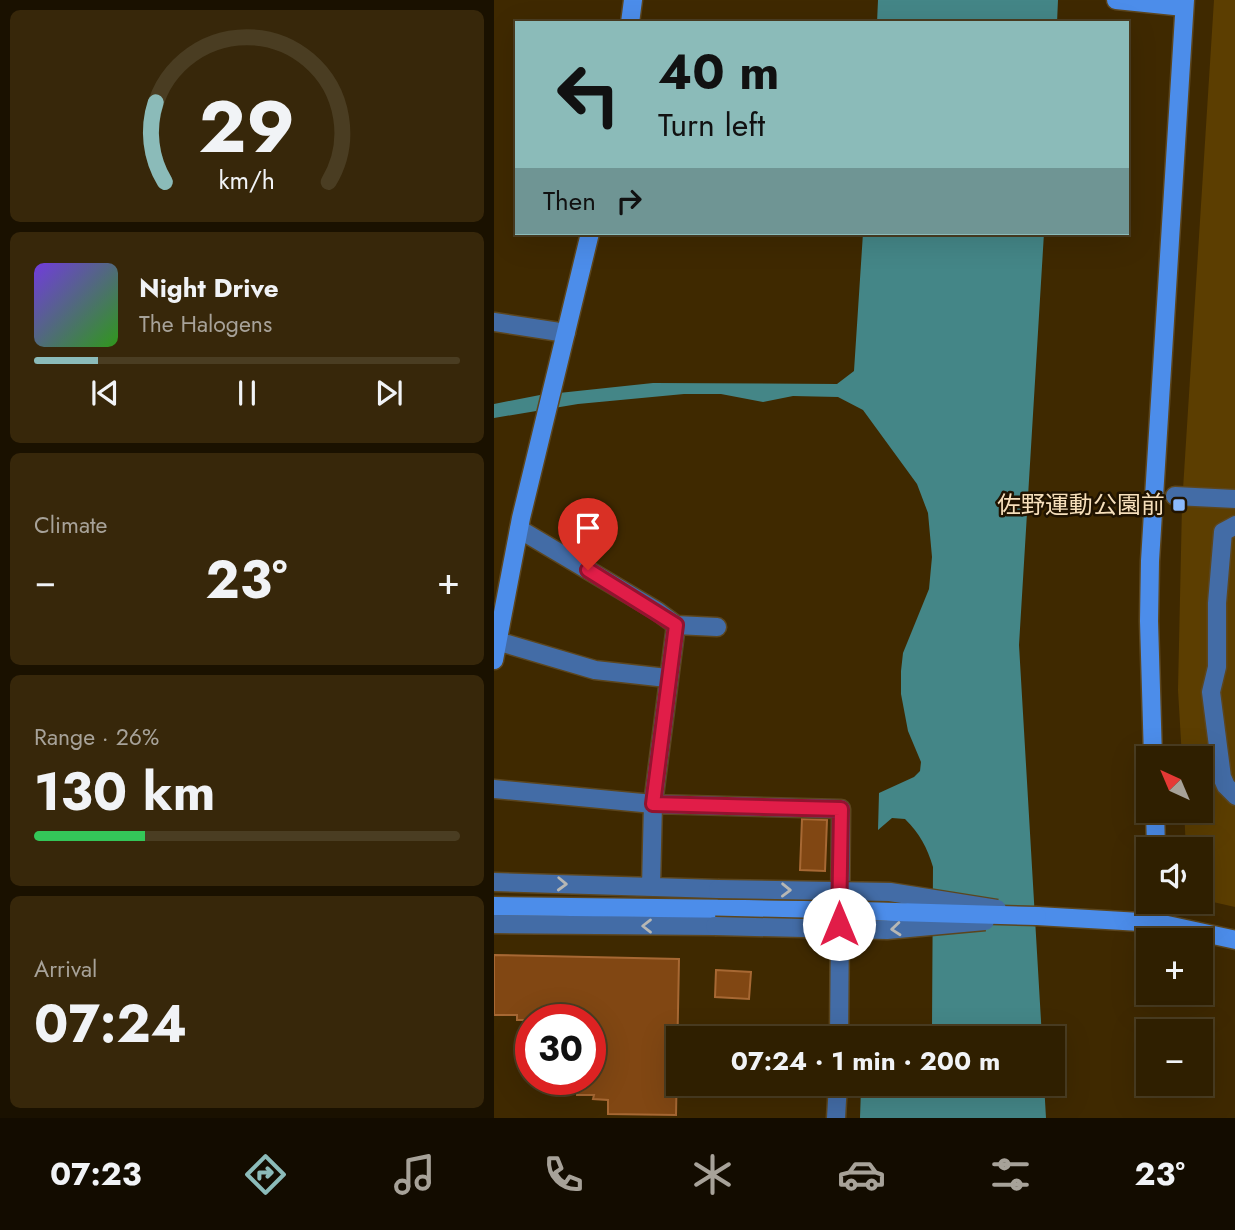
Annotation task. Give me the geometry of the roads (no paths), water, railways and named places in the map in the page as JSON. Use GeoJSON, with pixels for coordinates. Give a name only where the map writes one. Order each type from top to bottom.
{"type":"FeatureCollection","features":[{"type":"Feature","properties":{"kind":"street"},"geometry":{"type":"LineString","coordinates":[[630,21],[633,0]]}},
{"type":"Feature","properties":{"kind":"street"},"geometry":{"type":"LineString","coordinates":[[1116,0],[1185,3],[1150,561],[1153,746]]}},
{"type":"Feature","properties":{"kind":"street"},"geometry":{"type":"LineString","coordinates":[[494,660],[519,530],[590,235]]}},
{"type":"Feature","properties":{"kind":"street"},"geometry":{"type":"LineString","coordinates":[[494,322],[566,333]]}},
{"type":"Feature","properties":{"kind":"street"},"geometry":{"type":"LineString","coordinates":[[1175,496],[1235,499]]}},
{"type":"Feature","properties":{"kind":"street"},"geometry":{"type":"LineString","coordinates":[[1235,525],[1223,532],[1217,603],[1217,667],[1210,692],[1222,777],[1235,796]]}},
{"type":"Feature","properties":{"kind":"street"},"geometry":{"type":"LineString","coordinates":[[519,530],[657,611],[676,625],[717,627]]}},
{"type":"Feature","properties":{"kind":"street"},"geometry":{"type":"LineString","coordinates":[[650,887],[653,804],[667,678],[676,625]]}},
{"type":"Feature","properties":{"kind":"street"},"geometry":{"type":"LineString","coordinates":[[497,641],[595,670],[667,678]]}},
{"type":"Feature","properties":{"kind":"street"},"geometry":{"type":"LineString","coordinates":[[494,789],[653,804],[841,809],[839,1026]]}},
{"type":"Feature","properties":{"kind":"street"},"geometry":{"type":"LineString","coordinates":[[494,882],[890,892],[1037,916]]}},
{"type":"Feature","properties":{"kind":"street"},"geometry":{"type":"LineString","coordinates":[[494,905],[1037,916],[1158,923],[1235,940]]}},
{"type":"Feature","properties":{"kind":"street"},"geometry":{"type":"LineString","coordinates":[[1158,914],[1158,923]]}},
{"type":"Feature","properties":{"kind":"street"},"geometry":{"type":"LineString","coordinates":[[494,925],[887,930],[1037,916]]}},
{"type":"Feature","properties":{"kind":"street"},"geometry":{"type":"LineString","coordinates":[[836,1118],[837,1096]]}},
{"type":"Feature","properties":{"kind":"water"},"geometry":{"type":"Polygon","coordinates":[[[878,0],[1058,0],[1057,21],[877,21],[878,0]]]}},
{"type":"Feature","properties":{"kind":"water"},"geometry":{"type":"Polygon","coordinates":[[[863,235],[1044,235],[1019,645],[1041,1026],[932,1026],[933,867],[922,841],[905,819],[892,818],[878,830],[879,793],[914,777],[920,771],[921,762],[908,731],[901,694],[901,671],[903,653],[929,589],[932,557],[928,513],[917,484],[863,410],[838,397],[793,396],[763,402],[721,394],[684,394],[578,404],[494,418],[494,404],[540,395],[653,383],[837,384],[854,371],[863,235]]]}},
{"type":"Feature","properties":{"kind":"water"},"geometry":{"type":"Polygon","coordinates":[[[861,1096],[1045,1096],[1046,1118],[860,1118],[861,1096]]]}},
{"type":"Feature","properties":{"kind":"place","name":"佐野運動公園前"},"geometry":{"type":"Point","coordinates":[1179,505]}}]}
